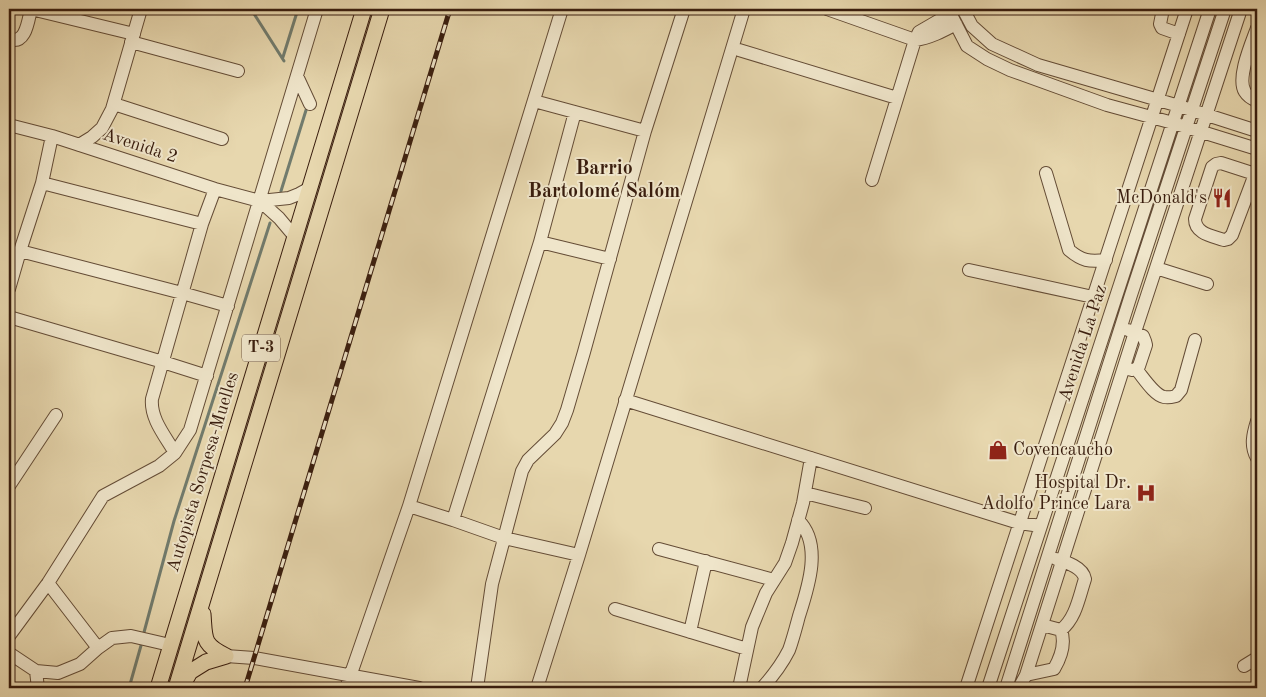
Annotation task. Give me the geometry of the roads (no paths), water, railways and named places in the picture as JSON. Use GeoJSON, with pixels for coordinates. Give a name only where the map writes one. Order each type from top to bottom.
{"type":"FeatureCollection","features":[{"type":"Feature","properties":{"kind":"main road","name":"Autopista Sorpesa-Muelles"},"geometry":{"type":"LineString","coordinates":[[158,688],[364,9]]}},
{"type":"Feature","properties":{"kind":"main road","name":"Autopista Sorpesa-Muelles"},"geometry":{"type":"LineString","coordinates":[[176,688],[382,9]]}},
{"type":"Feature","properties":{"kind":"main road"},"geometry":{"type":"LineString","coordinates":[[203,602],[206,642],[213,649],[226,656]]}},
{"type":"Feature","properties":{"kind":"main road"},"geometry":{"type":"LineString","coordinates":[[181,688],[190,672],[206,662],[226,656]]}},
{"type":"Feature","properties":{"kind":"street"},"geometry":{"type":"LineString","coordinates":[[9,39],[19,40],[23,36],[31,9],[238,71]]}},
{"type":"Feature","properties":{"kind":"street"},"geometry":{"type":"LineString","coordinates":[[79,145],[102,128],[112,109],[141,9]]}},
{"type":"Feature","properties":{"kind":"street"},"geometry":{"type":"LineString","coordinates":[[9,636],[48,583],[103,496],[159,466],[175,453],[190,430],[317,9]]}},
{"type":"Feature","properties":{"kind":"street"},"geometry":{"type":"LineString","coordinates":[[346,688],[409,506],[562,9]]}},
{"type":"Feature","properties":{"kind":"street"},"geometry":{"type":"LineString","coordinates":[[477,688],[492,584],[522,471],[528,460],[555,434],[567,410],[645,131],[684,9]]}},
{"type":"Feature","properties":{"kind":"street"},"geometry":{"type":"LineString","coordinates":[[536,688],[579,555],[744,9]]}},
{"type":"Feature","properties":{"kind":"street"},"geometry":{"type":"LineString","coordinates":[[827,9],[852,12],[915,40]]}},
{"type":"Feature","properties":{"kind":"street"},"geometry":{"type":"LineString","coordinates":[[963,9],[972,26],[992,44],[1038,65],[1257,131]]}},
{"type":"Feature","properties":{"kind":"street"},"geometry":{"type":"LineString","coordinates":[[1163,9],[1160,24],[1162,28],[1179,34]]}},
{"type":"Feature","properties":{"kind":"street"},"geometry":{"type":"LineString","coordinates":[[966,688],[1187,9]]}},
{"type":"Feature","properties":{"kind":"street","name":"Avenida La Paz"},"geometry":{"type":"LineString","coordinates":[[988,688],[1210,9]]}},
{"type":"Feature","properties":{"kind":"street","name":"Avenida La Paz"},"geometry":{"type":"LineString","coordinates":[[1006,688],[1225,9]]}},
{"type":"Feature","properties":{"kind":"street"},"geometry":{"type":"LineString","coordinates":[[1019,688],[1026,674],[1062,561],[1130,368],[1135,332],[1241,9]]}},
{"type":"Feature","properties":{"kind":"street"},"geometry":{"type":"LineString","coordinates":[[872,180],[915,40],[919,32],[951,16],[967,46],[987,59],[1010,70],[1107,105],[1257,149]]}},
{"type":"Feature","properties":{"kind":"street"},"geometry":{"type":"LineString","coordinates":[[1257,28],[1242,76],[1245,92],[1250,98],[1257,101]]}},
{"type":"Feature","properties":{"kind":"street"},"geometry":{"type":"LineString","coordinates":[[739,50],[897,98]]}},
{"type":"Feature","properties":{"kind":"street"},"geometry":{"type":"LineString","coordinates":[[297,76],[310,104]]}},
{"type":"Feature","properties":{"kind":"street"},"geometry":{"type":"LineString","coordinates":[[534,101],[645,131]]}},
{"type":"Feature","properties":{"kind":"street"},"geometry":{"type":"LineString","coordinates":[[114,104],[222,139]]}},
{"type":"Feature","properties":{"kind":"street"},"geometry":{"type":"LineString","coordinates":[[452,520],[540,242],[575,112]]}},
{"type":"Feature","properties":{"kind":"street","name":"Avenida 2"},"geometry":{"type":"LineString","coordinates":[[9,125],[52,136],[260,201]]}},
{"type":"Feature","properties":{"kind":"street"},"geometry":{"type":"LineString","coordinates":[[9,289],[42,183],[52,136]]}},
{"type":"Feature","properties":{"kind":"street"},"geometry":{"type":"LineString","coordinates":[[1221,163],[1256,171],[1232,235],[1224,240],[1198,230],[1195,225],[1195,219],[1212,167],[1221,163]]}},
{"type":"Feature","properties":{"kind":"street"},"geometry":{"type":"LineString","coordinates":[[1046,173],[1069,250],[1085,260],[1106,260]]}},
{"type":"Feature","properties":{"kind":"street"},"geometry":{"type":"LineString","coordinates":[[42,183],[202,224]]}},
{"type":"Feature","properties":{"kind":"street"},"geometry":{"type":"LineString","coordinates":[[175,453],[153,413],[152,399],[202,224],[215,188]]}},
{"type":"Feature","properties":{"kind":"street"},"geometry":{"type":"LineString","coordinates":[[260,201],[289,198],[310,188]]}},
{"type":"Feature","properties":{"kind":"street"},"geometry":{"type":"LineString","coordinates":[[260,201],[280,218],[295,237]]}},
{"type":"Feature","properties":{"kind":"street"},"geometry":{"type":"LineString","coordinates":[[1174,213],[1195,219]]}},
{"type":"Feature","properties":{"kind":"street"},"geometry":{"type":"LineString","coordinates":[[540,242],[610,260]]}},
{"type":"Feature","properties":{"kind":"street"},"geometry":{"type":"LineString","coordinates":[[20,251],[228,306]]}},
{"type":"Feature","properties":{"kind":"street"},"geometry":{"type":"LineString","coordinates":[[1156,268],[1207,284]]}},
{"type":"Feature","properties":{"kind":"street"},"geometry":{"type":"LineString","coordinates":[[969,270],[1093,297]]}},
{"type":"Feature","properties":{"kind":"street"},"geometry":{"type":"LineString","coordinates":[[9,317],[206,376]]}},
{"type":"Feature","properties":{"kind":"street"},"geometry":{"type":"LineString","coordinates":[[1121,327],[1135,332]]}},
{"type":"Feature","properties":{"kind":"street"},"geometry":{"type":"LineString","coordinates":[[1110,363],[1130,368],[1162,397],[1176,396],[1181,390],[1195,340]]}},
{"type":"Feature","properties":{"kind":"street"},"geometry":{"type":"LineString","coordinates":[[625,400],[1019,523],[1041,526]]}},
{"type":"Feature","properties":{"kind":"street"},"geometry":{"type":"LineString","coordinates":[[9,486],[56,415]]}},
{"type":"Feature","properties":{"kind":"street"},"geometry":{"type":"LineString","coordinates":[[1052,421],[1073,428]]}},
{"type":"Feature","properties":{"kind":"street"},"geometry":{"type":"LineString","coordinates":[[1257,421],[1252,441],[1257,458]]}},
{"type":"Feature","properties":{"kind":"street"},"geometry":{"type":"LineString","coordinates":[[739,688],[752,627],[766,593],[785,563],[805,494],[811,458]]}},
{"type":"Feature","properties":{"kind":"street"},"geometry":{"type":"LineString","coordinates":[[805,494],[865,508]]}},
{"type":"Feature","properties":{"kind":"street"},"geometry":{"type":"LineString","coordinates":[[409,506],[504,538],[579,555]]}},
{"type":"Feature","properties":{"kind":"street"},"geometry":{"type":"LineString","coordinates":[[762,688],[779,667],[789,649],[809,584],[812,552],[808,533],[804,525],[798,520]]}},
{"type":"Feature","properties":{"kind":"street"},"geometry":{"type":"LineString","coordinates":[[659,549],[774,580]]}},
{"type":"Feature","properties":{"kind":"street"},"geometry":{"type":"LineString","coordinates":[[1032,554],[1062,561],[1084,573],[1085,578],[1073,616],[1068,625],[1061,630]]}},
{"type":"Feature","properties":{"kind":"street"},"geometry":{"type":"LineString","coordinates":[[690,632],[706,562]]}},
{"type":"Feature","properties":{"kind":"street"},"geometry":{"type":"LineString","coordinates":[[48,583],[98,648]]}},
{"type":"Feature","properties":{"kind":"street"},"geometry":{"type":"LineString","coordinates":[[614,609],[747,649]]}},
{"type":"Feature","properties":{"kind":"street"},"geometry":{"type":"LineString","coordinates":[[1042,625],[1061,630]]}},
{"type":"Feature","properties":{"kind":"street"},"geometry":{"type":"LineString","coordinates":[[1026,674],[1054,669],[1063,648],[1061,630]]}},
{"type":"Feature","properties":{"kind":"street"},"geometry":{"type":"LineString","coordinates":[[9,653],[36,671],[58,672],[80,664],[112,638],[131,636],[170,645]]}},
{"type":"Feature","properties":{"kind":"street"},"geometry":{"type":"LineString","coordinates":[[226,656],[254,658],[412,688]]}},
{"type":"Feature","properties":{"kind":"street"},"geometry":{"type":"LineString","coordinates":[[1244,666],[1257,658]]}},
{"type":"Feature","properties":{"kind":"street"},"geometry":{"type":"LineString","coordinates":[[36,671],[38,688]]}},
{"type":"Feature","properties":{"kind":"waterway"},"geometry":{"type":"LineString","coordinates":[[251,9],[284,61]]}},
{"type":"Feature","properties":{"kind":"waterway"},"geometry":{"type":"LineString","coordinates":[[283,57],[298,9]]}},
{"type":"Feature","properties":{"kind":"waterway"},"geometry":{"type":"LineString","coordinates":[[281,191],[307,107]]}},
{"type":"Feature","properties":{"kind":"waterway"},"geometry":{"type":"LineString","coordinates":[[143,636],[174,521],[270,223]]}},
{"type":"Feature","properties":{"kind":"waterway"},"geometry":{"type":"LineString","coordinates":[[129,688],[142,642]]}},
{"type":"Feature","properties":{"kind":"railway"},"geometry":{"type":"LineString","coordinates":[[245,688],[450,9]]}},
{"type":"Feature","properties":{"kind":"place","name":"McDonald's"},"geometry":{"type":"Point","coordinates":[1222,198]}},
{"type":"Feature","properties":{"kind":"place","name":"Covencaucho"},"geometry":{"type":"Point","coordinates":[998,450]}},
{"type":"Feature","properties":{"kind":"place","name":"Hospital Dr. Adolfo Prince Lara"},"geometry":{"type":"Point","coordinates":[1146,493]}},
{"type":"Feature","properties":{"kind":"district","name":"Barrio Bartolomé Salóm"},"geometry":{"type":"Point","coordinates":[604,180]}}]}
